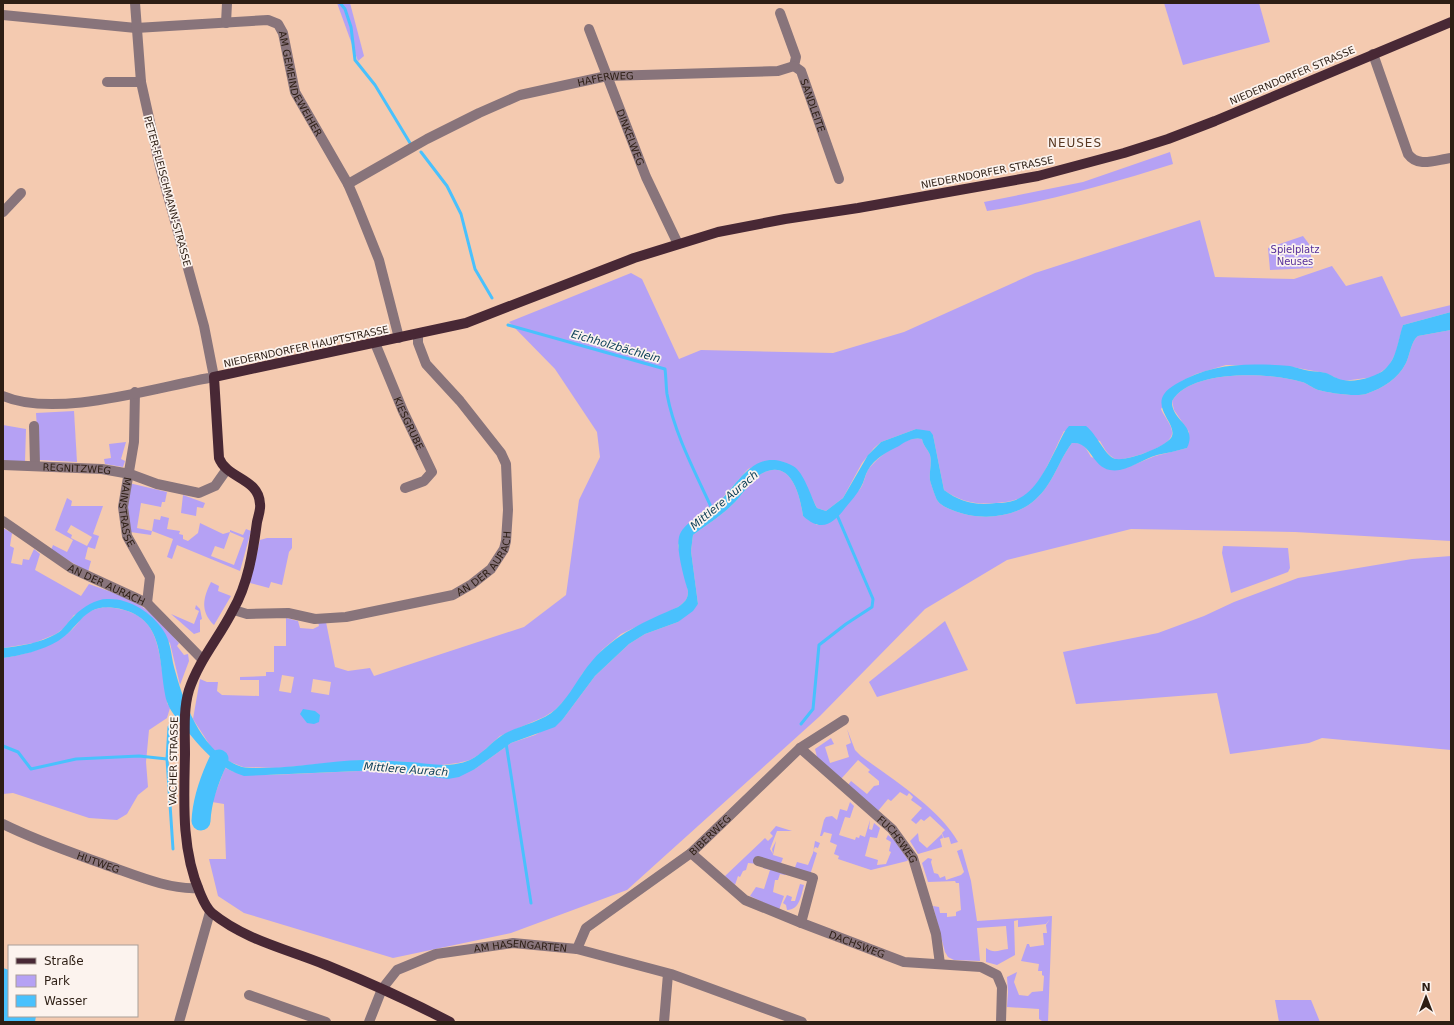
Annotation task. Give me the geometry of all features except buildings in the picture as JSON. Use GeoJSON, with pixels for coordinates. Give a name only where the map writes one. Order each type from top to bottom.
{"type":"FeatureCollection","features":[{"type":"Feature","properties":{"kind":"main road","name":"NIEDERNDORFER STRASSE"},"geometry":{"type":"LineString","coordinates":[[605,269],[678,244],[753,224],[858,208],[1052,172],[1168,139],[1451,22]]}},
{"type":"Feature","properties":{"kind":"main road","name":"NIEDERNDORFER HAUPTSTRASSE"},"geometry":{"type":"LineString","coordinates":[[214,377],[375,344],[466,323],[605,269]]}},
{"type":"Feature","properties":{"kind":"main road"},"geometry":{"type":"LineString","coordinates":[[214,377],[218,448],[222,465],[227,470]]}},
{"type":"Feature","properties":{"kind":"main road","name":"VACHER STRASSE"},"geometry":{"type":"LineString","coordinates":[[210,912],[198,888],[187,843],[184,784],[185,711],[194,675],[202,658],[234,610],[245,581],[260,502],[253,484],[227,470]]}},
{"type":"Feature","properties":{"kind":"main road"},"geometry":{"type":"LineString","coordinates":[[210,912],[258,940],[325,964],[382,989],[450,1022]]}},
{"type":"Feature","properties":{"kind":"street","name":"PETER-FLEISCHMANN-STRASSE"},"geometry":{"type":"LineString","coordinates":[[135,3],[141,82],[160,167],[204,326],[214,377]]}},
{"type":"Feature","properties":{"kind":"street"},"geometry":{"type":"LineString","coordinates":[[226,23],[227,3]]}},
{"type":"Feature","properties":{"kind":"street","name":"SANDLEITE"},"geometry":{"type":"LineString","coordinates":[[780,13],[796,57],[794,66],[801,71],[839,179]]}},
{"type":"Feature","properties":{"kind":"street","name":"AM GEMEINDEWEIHER"},"geometry":{"type":"LineString","coordinates":[[3,15],[136,28],[268,20],[278,24],[283,33],[295,92],[348,184],[379,260],[399,338]]}},
{"type":"Feature","properties":{"kind":"street","name":"DINKELWEG"},"geometry":{"type":"LineString","coordinates":[[589,29],[646,177],[678,244]]}},
{"type":"Feature","properties":{"kind":"street"},"geometry":{"type":"LineString","coordinates":[[1373,54],[1408,154],[1413,161],[1421,163],[1451,158]]}},
{"type":"Feature","properties":{"kind":"street","name":"HAFERWEG"},"geometry":{"type":"LineString","coordinates":[[348,184],[427,139],[479,113],[520,95],[607,76],[778,71],[794,66]]}},
{"type":"Feature","properties":{"kind":"street"},"geometry":{"type":"LineString","coordinates":[[107,82],[141,82]]}},
{"type":"Feature","properties":{"kind":"street"},"geometry":{"type":"LineString","coordinates":[[3,212],[21,193]]}},
{"type":"Feature","properties":{"kind":"street","name":"AN DER AURACH"},"geometry":{"type":"LineString","coordinates":[[234,610],[247,614],[288,613],[314,619],[346,617],[453,595],[472,584],[491,569],[504,549],[506,541],[508,510],[506,464],[501,453],[460,400],[426,364],[418,343],[418,334]]}},
{"type":"Feature","properties":{"kind":"street","name":"KIESGRUBE"},"geometry":{"type":"LineString","coordinates":[[375,344],[403,410],[432,472],[424,481],[405,488]]}},
{"type":"Feature","properties":{"kind":"street","name":"NIEDERNDORFER HAUPTSTRASSE"},"geometry":{"type":"LineString","coordinates":[[3,396],[23,403],[57,405],[214,377]]}},
{"type":"Feature","properties":{"kind":"street","name":"MAINSTRASSE"},"geometry":{"type":"LineString","coordinates":[[135,392],[134,442],[130,474],[123,507],[127,536],[150,576],[147,603]]}},
{"type":"Feature","properties":{"kind":"street","name":"REGNITZWEG"},"geometry":{"type":"LineString","coordinates":[[34,426],[35,465]]}},
{"type":"Feature","properties":{"kind":"street","name":"REGNITZWEG"},"geometry":{"type":"LineString","coordinates":[[3,465],[35,465],[102,469],[130,474],[157,484],[199,493],[215,486],[227,470]]}},
{"type":"Feature","properties":{"kind":"street","name":"AN DER AURACH"},"geometry":{"type":"LineString","coordinates":[[3,521],[71,568],[147,603],[202,658]]}},
{"type":"Feature","properties":{"kind":"street","name":"BIBERWEG"},"geometry":{"type":"LineString","coordinates":[[577,948],[586,928],[691,853],[800,748],[844,720]]}},
{"type":"Feature","properties":{"kind":"street","name":"FUCHSWEG"},"geometry":{"type":"LineString","coordinates":[[800,748],[892,828],[913,858],[936,934],[940,964]]}},
{"type":"Feature","properties":{"kind":"street","name":"HUTWEG"},"geometry":{"type":"LineString","coordinates":[[3,824],[36,840],[130,873],[184,889],[198,888]]}},
{"type":"Feature","properties":{"kind":"street","name":"DACHSWEG"},"geometry":{"type":"LineString","coordinates":[[691,853],[745,900],[801,923],[904,962],[980,967],[997,975],[1002,987],[1001,1022]]}},
{"type":"Feature","properties":{"kind":"street"},"geometry":{"type":"LineString","coordinates":[[758,861],[812,878],[801,923]]}},
{"type":"Feature","properties":{"kind":"street"},"geometry":{"type":"LineString","coordinates":[[179,1022],[210,912]]}},
{"type":"Feature","properties":{"kind":"street","name":"AM HASENGARTEN"},"geometry":{"type":"LineString","coordinates":[[369,1022],[382,989],[397,970],[436,954],[512,943],[577,948],[668,974],[802,1022]]}},
{"type":"Feature","properties":{"kind":"street"},"geometry":{"type":"LineString","coordinates":[[664,1022],[668,974]]}},
{"type":"Feature","properties":{"kind":"street"},"geometry":{"type":"LineString","coordinates":[[249,995],[326,1022]]}},
{"type":"Feature","properties":{"kind":"green space"},"geometry":{"type":"Polygon","coordinates":[[[337,3],[350,3],[364,56],[358,61],[337,3]]]}},
{"type":"Feature","properties":{"kind":"green space"},"geometry":{"type":"Polygon","coordinates":[[[1164,3],[1259,3],[1270,42],[1183,65],[1164,3]]]}},
{"type":"Feature","properties":{"kind":"green space"},"geometry":{"type":"Polygon","coordinates":[[[1170,152],[1173,164],[1081,191],[987,211],[984,202],[1083,182],[1170,152]]]}},
{"type":"Feature","properties":{"kind":"green space"},"geometry":{"type":"Polygon","coordinates":[[[1200,220],[1215,277],[1294,279],[1332,266],[1346,286],[1382,276],[1401,317],[1451,305],[1451,312],[1403,325],[1396,352],[1389,366],[1374,377],[1343,381],[1325,373],[1292,367],[1226,365],[1196,374],[1182,381],[1161,409],[1172,431],[1171,437],[1160,447],[1142,454],[1118,460],[1110,455],[1100,441],[1064,431],[1048,465],[1032,490],[1019,499],[1012,501],[989,504],[975,503],[963,500],[944,490],[933,435],[916,429],[881,442],[874,448],[862,463],[843,498],[826,511],[817,508],[806,486],[786,463],[775,461],[765,462],[748,469],[717,504],[693,520],[678,545],[688,591],[687,598],[684,602],[678,607],[621,634],[602,650],[582,674],[573,691],[555,710],[544,717],[500,736],[480,754],[470,760],[433,766],[408,762],[364,760],[277,768],[243,767],[228,761],[211,747],[193,719],[200,679],[207,682],[218,682],[217,691],[222,695],[259,696],[259,680],[240,680],[240,677],[266,676],[266,672],[274,672],[274,646],[286,646],[286,618],[298,621],[300,628],[313,629],[319,626],[318,622],[326,622],[335,667],[348,671],[370,668],[374,676],[524,627],[566,595],[579,500],[600,457],[597,432],[555,369],[509,322],[631,273],[642,279],[679,359],[701,350],[833,353],[904,332],[1035,273],[1200,220]],[[282,675],[279,691],[291,693],[294,677],[282,675]],[[313,679],[311,692],[329,695],[331,682],[313,679]]]}},
{"type":"Feature","properties":{"kind":"green space","name":"Spielplatz Neuses"},"geometry":{"type":"Polygon","coordinates":[[[1303,236],[1309,244],[1313,268],[1270,270],[1268,248],[1303,236]]]}},
{"type":"Feature","properties":{"kind":"green space"},"geometry":{"type":"Polygon","coordinates":[[[1451,330],[1451,541],[1295,532],[1131,529],[1007,560],[925,609],[820,716],[627,890],[511,933],[393,958],[244,913],[218,896],[209,859],[226,859],[224,804],[212,802],[225,768],[234,772],[270,775],[382,770],[417,774],[475,769],[511,743],[535,735],[563,719],[595,676],[629,644],[645,634],[678,622],[698,604],[691,551],[693,535],[718,517],[736,501],[761,474],[771,470],[780,470],[787,474],[796,489],[803,516],[817,525],[860,489],[863,485],[868,470],[885,453],[908,440],[922,439],[923,444],[930,455],[930,481],[937,500],[940,503],[962,514],[973,516],[984,517],[1007,514],[1018,511],[1027,506],[1042,493],[1072,443],[1082,445],[1086,448],[1091,457],[1126,468],[1155,456],[1187,448],[1189,432],[1174,410],[1172,401],[1181,391],[1196,383],[1213,378],[1232,376],[1271,376],[1306,383],[1318,390],[1349,395],[1362,395],[1384,386],[1399,374],[1406,363],[1412,345],[1418,336],[1451,330]]]}},
{"type":"Feature","properties":{"kind":"green space"},"geometry":{"type":"Polygon","coordinates":[[[74,411],[77,462],[39,460],[36,413],[74,411]]]}},
{"type":"Feature","properties":{"kind":"green space"},"geometry":{"type":"Polygon","coordinates":[[[3,425],[26,429],[25,461],[3,463],[3,425]]]}},
{"type":"Feature","properties":{"kind":"green space"},"geometry":{"type":"Polygon","coordinates":[[[126,442],[121,459],[125,461],[123,467],[105,464],[104,459],[111,458],[109,444],[126,442]]]}},
{"type":"Feature","properties":{"kind":"green space"},"geometry":{"type":"Polygon","coordinates":[[[129,483],[167,492],[165,502],[162,502],[161,507],[141,503],[137,528],[152,531],[151,535],[130,532],[126,517],[129,483]]]}},
{"type":"Feature","properties":{"kind":"green space"},"geometry":{"type":"Polygon","coordinates":[[[183,495],[205,503],[203,508],[197,507],[196,516],[181,513],[183,495]]]}},
{"type":"Feature","properties":{"kind":"green space"},"geometry":{"type":"Polygon","coordinates":[[[67,498],[72,501],[71,506],[103,506],[93,534],[99,536],[95,549],[88,547],[85,559],[91,561],[88,572],[51,550],[53,545],[67,552],[73,540],[55,530],[67,498]],[[71,525],[67,532],[72,535],[71,538],[87,546],[92,537],[71,525]]]}},
{"type":"Feature","properties":{"kind":"green space"},"geometry":{"type":"Polygon","coordinates":[[[161,516],[169,518],[167,529],[180,531],[179,534],[183,535],[183,539],[188,541],[198,533],[200,523],[223,534],[230,532],[230,530],[243,535],[246,529],[251,531],[240,571],[177,545],[172,559],[167,557],[173,539],[152,531],[154,519],[160,520],[161,516]],[[230,532],[224,549],[215,546],[211,556],[234,565],[244,538],[230,532]]]}},
{"type":"Feature","properties":{"kind":"green space"},"geometry":{"type":"Polygon","coordinates":[[[3,528],[12,533],[10,546],[14,548],[11,563],[22,565],[23,559],[29,560],[34,549],[40,554],[35,570],[81,596],[89,584],[131,600],[144,608],[162,624],[179,643],[177,646],[184,655],[188,654],[189,661],[180,685],[170,643],[123,601],[74,615],[64,628],[56,634],[34,643],[3,648],[3,528]]]}},
{"type":"Feature","properties":{"kind":"green space"},"geometry":{"type":"Polygon","coordinates":[[[267,538],[292,538],[292,548],[289,552],[282,585],[271,582],[269,588],[250,583],[260,540],[267,538]]]}},
{"type":"Feature","properties":{"kind":"green space"},"geometry":{"type":"Polygon","coordinates":[[[1223,546],[1288,548],[1290,568],[1288,572],[1231,593],[1222,553],[1223,546]]]}},
{"type":"Feature","properties":{"kind":"green space"},"geometry":{"type":"Polygon","coordinates":[[[1451,556],[1451,750],[1322,738],[1309,743],[1230,754],[1217,693],[1076,704],[1063,652],[1158,633],[1298,578],[1412,559],[1451,556]]]}},
{"type":"Feature","properties":{"kind":"green space"},"geometry":{"type":"Polygon","coordinates":[[[211,582],[219,586],[218,591],[231,596],[214,625],[206,615],[204,604],[211,582]]]}},
{"type":"Feature","properties":{"kind":"green space"},"geometry":{"type":"Polygon","coordinates":[[[196,605],[200,609],[202,619],[200,620],[200,632],[194,634],[171,614],[194,624],[199,611],[195,609],[196,605]]]}},
{"type":"Feature","properties":{"kind":"green space"},"geometry":{"type":"Polygon","coordinates":[[[106,607],[122,609],[143,620],[155,637],[158,648],[167,703],[170,708],[167,718],[149,730],[146,762],[148,787],[138,795],[127,814],[117,820],[89,818],[13,793],[3,794],[3,658],[27,653],[50,644],[70,632],[82,618],[91,611],[106,607]]]}},
{"type":"Feature","properties":{"kind":"green space"},"geometry":{"type":"Polygon","coordinates":[[[945,621],[968,670],[877,697],[869,682],[945,621]]]}},
{"type":"Feature","properties":{"kind":"green space"},"geometry":{"type":"Polygon","coordinates":[[[847,729],[855,750],[928,806],[950,830],[958,842],[951,844],[949,837],[944,838],[942,833],[945,830],[930,816],[924,821],[921,819],[916,824],[911,820],[922,808],[911,800],[913,797],[909,793],[907,796],[900,792],[891,801],[888,799],[878,811],[848,785],[851,781],[867,794],[874,786],[879,785],[879,781],[868,772],[870,770],[858,760],[841,779],[817,757],[815,749],[831,738],[834,744],[825,747],[830,763],[849,757],[846,745],[851,743],[847,729]]]}},
{"type":"Feature","properties":{"kind":"green space"},"geometry":{"type":"Polygon","coordinates":[[[850,802],[854,806],[850,818],[845,817],[839,835],[855,840],[856,837],[859,838],[860,835],[865,837],[870,820],[869,829],[872,830],[874,823],[880,828],[877,838],[870,837],[865,856],[878,860],[877,865],[886,864],[891,852],[889,851],[891,842],[886,839],[888,835],[895,841],[908,860],[907,861],[871,870],[838,859],[839,856],[834,854],[837,845],[830,842],[832,834],[824,832],[822,836],[820,836],[826,817],[832,816],[837,820],[840,809],[847,811],[850,802]]]}},
{"type":"Feature","properties":{"kind":"green space"},"geometry":{"type":"Polygon","coordinates":[[[776,826],[792,831],[777,831],[770,849],[773,854],[772,849],[776,841],[773,855],[783,858],[780,866],[748,863],[746,870],[743,871],[740,877],[738,876],[735,885],[725,876],[765,838],[768,841],[773,836],[770,833],[776,826]]]}},
{"type":"Feature","properties":{"kind":"green space"},"geometry":{"type":"Polygon","coordinates":[[[918,833],[919,841],[927,848],[942,834],[943,838],[940,839],[942,847],[918,854],[910,841],[918,833]]]}},
{"type":"Feature","properties":{"kind":"green space"},"geometry":{"type":"Polygon","coordinates":[[[815,841],[820,843],[818,848],[815,847],[814,850],[815,841]]]}},
{"type":"Feature","properties":{"kind":"green space"},"geometry":{"type":"Polygon","coordinates":[[[962,849],[971,881],[977,921],[1052,916],[1048,1022],[1035,1022],[1042,1021],[1039,1019],[1039,1009],[1007,1007],[1007,977],[1017,972],[1014,982],[1019,995],[1028,996],[1032,992],[1043,991],[1044,976],[1042,975],[1042,971],[1038,971],[1039,964],[1021,961],[1027,944],[1029,944],[1030,947],[1044,945],[1043,933],[1047,933],[1046,925],[1050,919],[1046,924],[1018,927],[1018,920],[1014,921],[1015,955],[997,965],[986,962],[986,948],[994,951],[1008,949],[1006,926],[977,928],[980,961],[954,960],[948,957],[945,952],[933,906],[939,907],[940,913],[947,913],[947,917],[956,916],[956,912],[961,910],[959,883],[956,883],[955,881],[928,882],[922,863],[928,858],[932,859],[931,862],[934,873],[938,874],[940,878],[945,876],[946,880],[961,875],[964,872],[957,851],[962,849]]]}},
{"type":"Feature","properties":{"kind":"green space"},"geometry":{"type":"Polygon","coordinates":[[[813,851],[817,853],[810,875],[794,870],[797,862],[808,865],[813,851]]]}},
{"type":"Feature","properties":{"kind":"green space"},"geometry":{"type":"Polygon","coordinates":[[[764,864],[787,871],[785,875],[780,874],[778,880],[775,880],[773,892],[784,896],[779,910],[750,896],[756,887],[764,889],[770,870],[763,868],[764,864]]]}},
{"type":"Feature","properties":{"kind":"green space"},"geometry":{"type":"Polygon","coordinates":[[[800,884],[804,885],[797,905],[795,908],[787,910],[786,905],[783,903],[787,895],[792,897],[791,901],[795,901],[800,884]]]}},
{"type":"Feature","properties":{"kind":"green space"},"geometry":{"type":"Polygon","coordinates":[[[1275,1000],[1311,1000],[1320,1022],[1279,1022],[1275,1000]]]}},
{"type":"Feature","properties":{"kind":"water","name":"Mittlere Aurach"},"geometry":{"type":"Polygon","coordinates":[[[1451,312],[1451,330],[1418,336],[1412,345],[1403,369],[1399,374],[1384,386],[1366,394],[1349,395],[1318,390],[1306,383],[1271,376],[1232,376],[1213,378],[1196,383],[1181,391],[1172,401],[1175,414],[1187,428],[1189,434],[1187,448],[1151,457],[1128,468],[1110,470],[1099,464],[1083,446],[1078,443],[1072,443],[1042,493],[1027,506],[1018,511],[1007,514],[984,517],[973,516],[962,514],[940,503],[937,500],[930,481],[930,455],[923,444],[922,439],[907,441],[878,459],[868,470],[862,485],[854,497],[832,522],[827,524],[816,524],[803,516],[796,489],[787,474],[780,470],[771,470],[761,474],[736,501],[718,517],[693,535],[691,551],[698,604],[693,611],[678,622],[645,634],[629,644],[595,676],[563,719],[555,727],[511,743],[475,769],[459,777],[448,779],[382,770],[244,776],[234,772],[218,763],[203,750],[170,709],[164,687],[157,644],[152,631],[144,621],[132,613],[115,608],[104,607],[96,609],[83,618],[65,636],[45,647],[24,654],[3,658],[3,648],[30,644],[44,640],[56,634],[82,609],[90,604],[103,599],[115,599],[139,607],[158,623],[166,634],[183,696],[197,726],[216,751],[228,760],[242,767],[273,768],[362,760],[397,761],[439,765],[462,763],[474,758],[508,732],[550,714],[566,698],[592,661],[611,643],[632,629],[678,607],[684,602],[687,598],[688,591],[684,579],[678,543],[682,531],[690,522],[717,504],[740,478],[758,464],[768,460],[779,461],[793,466],[804,479],[817,508],[826,511],[843,498],[868,455],[881,442],[916,429],[930,431],[933,435],[944,490],[956,498],[968,502],[989,504],[1006,502],[1025,495],[1038,481],[1044,473],[1069,426],[1086,426],[1113,458],[1118,459],[1135,456],[1154,449],[1169,440],[1172,436],[1172,430],[1162,405],[1162,398],[1167,391],[1176,384],[1190,377],[1204,371],[1218,368],[1260,364],[1290,366],[1308,371],[1326,373],[1348,381],[1365,379],[1377,375],[1389,365],[1395,354],[1403,325],[1451,312]]]}},
{"type":"Feature","properties":{"kind":"water"},"geometry":{"type":"Polygon","coordinates":[[[303,709],[315,711],[320,715],[319,722],[314,724],[307,723],[300,714],[303,709]]]}},
{"type":"Feature","properties":{"kind":"water"},"geometry":{"type":"Polygon","coordinates":[[[3,968],[8,970],[8,1017],[36,1017],[35,1022],[3,1022],[3,968]]]}},
{"type":"Feature","properties":{"kind":"waterway","name":"Eichholzbächlein"},"geometry":{"type":"LineString","coordinates":[[340,3],[345,9],[351,27],[355,60],[375,85],[410,143]]}},
{"type":"Feature","properties":{"kind":"waterway","name":"Eichholzbächlein"},"geometry":{"type":"LineString","coordinates":[[421,152],[447,186],[461,214],[475,269],[492,298]]}},
{"type":"Feature","properties":{"kind":"waterway","name":"Eichholzbächlein"},"geometry":{"type":"LineString","coordinates":[[508,325],[665,369],[667,394],[675,424],[686,453],[713,511]]}},
{"type":"Feature","properties":{"kind":"waterway"},"geometry":{"type":"LineString","coordinates":[[801,724],[813,709],[819,645],[846,624],[872,607],[873,599],[837,515]]}},
{"type":"Feature","properties":{"kind":"waterway"},"geometry":{"type":"LineString","coordinates":[[173,849],[167,759],[169,727],[178,714]]}},
{"type":"Feature","properties":{"kind":"waterway"},"geometry":{"type":"LineString","coordinates":[[506,743],[531,903]]}},
{"type":"Feature","properties":{"kind":"waterway"},"geometry":{"type":"LineString","coordinates":[[3,746],[18,752],[31,769],[76,759],[139,756],[167,759]]}},
{"type":"Feature","properties":{"kind":"waterway"},"geometry":{"type":"LineString","coordinates":[[201,821],[207,790],[219,759]]}},
{"type":"Feature","properties":{"kind":"district","name":"NEUSES"},"geometry":{"type":"Point","coordinates":[1075,143]}}]}
